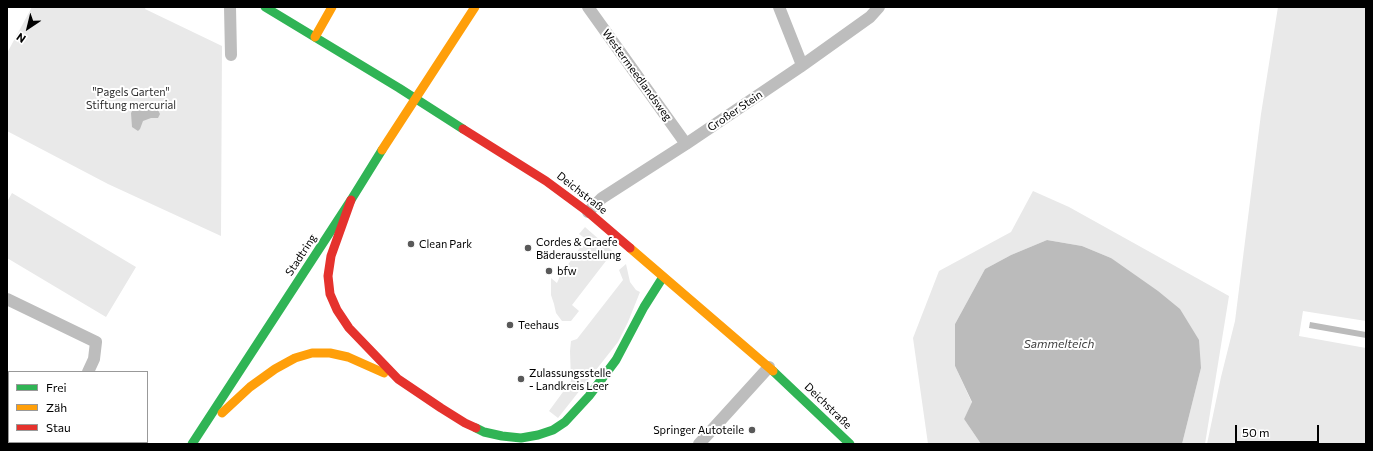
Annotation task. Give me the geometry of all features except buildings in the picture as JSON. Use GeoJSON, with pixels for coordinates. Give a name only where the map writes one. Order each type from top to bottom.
{"type":"FeatureCollection","features":[{"type":"Feature","properties":{"kind":"main road","name":"Deichstraße"},"geometry":{"type":"LineString","coordinates":[[265,7],[399,88],[546,181],[588,212],[769,367],[850,444]]}},
{"type":"Feature","properties":{"kind":"main road"},"geometry":{"type":"LineString","coordinates":[[315,37],[332,7]]}},
{"type":"Feature","properties":{"kind":"main road","name":"Stadtring"},"geometry":{"type":"LineString","coordinates":[[194,444],[400,121],[475,7]]}},
{"type":"Feature","properties":{"kind":"main road"},"geometry":{"type":"LineString","coordinates":[[350,200],[331,256],[328,276],[330,294],[337,310],[348,328],[398,379],[465,423],[484,432],[521,438],[538,435],[552,430],[565,422],[590,396],[616,360],[644,307],[663,277]]}},
{"type":"Feature","properties":{"kind":"main road"},"geometry":{"type":"LineString","coordinates":[[194,444],[250,387],[294,358],[312,353],[330,353],[348,357],[398,379]]}},
{"type":"Feature","properties":{"kind":"street"},"geometry":{"type":"LineString","coordinates":[[230,7],[231,55]]}},
{"type":"Feature","properties":{"kind":"street","name":"Westermeedlandsweg"},"geometry":{"type":"LineString","coordinates":[[588,7],[686,144]]}},
{"type":"Feature","properties":{"kind":"street"},"geometry":{"type":"LineString","coordinates":[[779,7],[802,65]]}},
{"type":"Feature","properties":{"kind":"street","name":"Großer Stein"},"geometry":{"type":"LineString","coordinates":[[588,212],[602,198],[686,144],[802,65],[870,17],[879,7]]}},
{"type":"Feature","properties":{"kind":"street"},"geometry":{"type":"LineString","coordinates":[[7,299],[96,342],[94,359],[88,371]]}},
{"type":"Feature","properties":{"kind":"street"},"geometry":{"type":"LineString","coordinates":[[698,444],[769,367]]}},
{"type":"Feature","properties":{"kind":"green space","name":"\"Pagels Garten\" Stiftung mercurial"},"geometry":{"type":"Polygon","coordinates":[[[32,7],[146,7],[145,9],[222,46],[221,236],[108,184],[7,131],[7,53],[32,7]]]}},
{"type":"Feature","properties":{"kind":"green space"},"geometry":{"type":"Polygon","coordinates":[[[1278,7],[1366,7],[1366,321],[1303,311],[1299,336],[1366,348],[1366,444],[1207,444],[1221,377],[1235,321],[1261,114],[1278,7]]]}},
{"type":"Feature","properties":{"kind":"green space"},"geometry":{"type":"Polygon","coordinates":[[[1033,191],[1069,207],[1229,296],[1205,444],[1182,444],[1201,368],[1111,258],[1082,246],[1047,240],[1011,255],[985,269],[955,324],[955,366],[972,403],[964,419],[981,444],[928,444],[913,338],[939,271],[1011,232],[1033,191]]]}},
{"type":"Feature","properties":{"kind":"green space"},"geometry":{"type":"Polygon","coordinates":[[[12,193],[136,267],[106,317],[7,258],[7,202],[12,193]]]}},
{"type":"Feature","properties":{"kind":"green space"},"geometry":{"type":"Polygon","coordinates":[[[585,227],[618,256],[615,262],[609,257],[572,305],[579,311],[571,321],[562,321],[556,313],[551,295],[551,278],[557,283],[560,276],[586,239],[579,234],[585,227]]]}},
{"type":"Feature","properties":{"kind":"green space"},"geometry":{"type":"Polygon","coordinates":[[[626,264],[630,282],[636,290],[640,292],[628,322],[618,342],[558,418],[549,411],[571,381],[571,341],[577,339],[623,280],[619,270],[626,264]]]}},
{"type":"Feature","properties":{"kind":"water"},"geometry":{"type":"Polygon","coordinates":[[[136,104],[147,104],[158,110],[160,114],[158,118],[151,118],[143,121],[138,131],[132,127],[131,113],[136,104]]]}},
{"type":"Feature","properties":{"kind":"water","name":"Sammelteich"},"geometry":{"type":"Polygon","coordinates":[[[1047,240],[1082,246],[1111,258],[1158,291],[1180,309],[1199,340],[1201,368],[1182,444],[981,444],[964,419],[972,402],[955,366],[955,324],[985,269],[1011,255],[1047,240]]]}},
{"type":"Feature","properties":{"kind":"water"},"geometry":{"type":"Polygon","coordinates":[[[1310,322],[1366,332],[1366,338],[1309,328],[1310,322]]]}},
{"type":"Feature","properties":{"kind":"traffic: fast"},"geometry":{"type":"LineString","coordinates":[[265,7],[399,88],[463,129]]}},
{"type":"Feature","properties":{"kind":"traffic: fast"},"geometry":{"type":"LineString","coordinates":[[192,444],[382,150]]}},
{"type":"Feature","properties":{"kind":"traffic: fast"},"geometry":{"type":"LineString","coordinates":[[476,428],[484,432],[521,438],[538,435],[553,430],[565,422],[589,396],[616,360],[644,307],[663,277]]}},
{"type":"Feature","properties":{"kind":"traffic: fast"},"geometry":{"type":"LineString","coordinates":[[773,371],[850,444]]}},
{"type":"Feature","properties":{"kind":"traffic: slow"},"geometry":{"type":"LineString","coordinates":[[315,37],[332,7]]}},
{"type":"Feature","properties":{"kind":"traffic: slow"},"geometry":{"type":"LineString","coordinates":[[382,150],[475,7]]}},
{"type":"Feature","properties":{"kind":"traffic: slow"},"geometry":{"type":"LineString","coordinates":[[630,248],[773,371]]}},
{"type":"Feature","properties":{"kind":"traffic: slow"},"geometry":{"type":"LineString","coordinates":[[222,413],[250,387],[275,369],[295,358],[312,353],[330,353],[348,357],[384,373]]}},
{"type":"Feature","properties":{"kind":"traffic: jam"},"geometry":{"type":"LineString","coordinates":[[463,129],[546,181],[588,212],[630,248]]}},
{"type":"Feature","properties":{"kind":"traffic: jam"},"geometry":{"type":"LineString","coordinates":[[351,200],[331,256],[328,276],[330,294],[337,310],[349,328],[398,379],[441,408],[476,428]]}},
{"type":"Feature","properties":{"kind":"place","name":"Clean Park"},"geometry":{"type":"Point","coordinates":[411,244]}},
{"type":"Feature","properties":{"kind":"place","name":"Cordes & Graefe Bäderausstellung"},"geometry":{"type":"Point","coordinates":[528,248]}},
{"type":"Feature","properties":{"kind":"place","name":"bfw"},"geometry":{"type":"Point","coordinates":[549,271]}},
{"type":"Feature","properties":{"kind":"place","name":"Teehaus"},"geometry":{"type":"Point","coordinates":[510,325]}},
{"type":"Feature","properties":{"kind":"place","name":"Zulassungsstelle - Landkreis Leer"},"geometry":{"type":"Point","coordinates":[521,379]}},
{"type":"Feature","properties":{"kind":"place","name":"Springer Autoteile"},"geometry":{"type":"Point","coordinates":[752,430]}}]}
